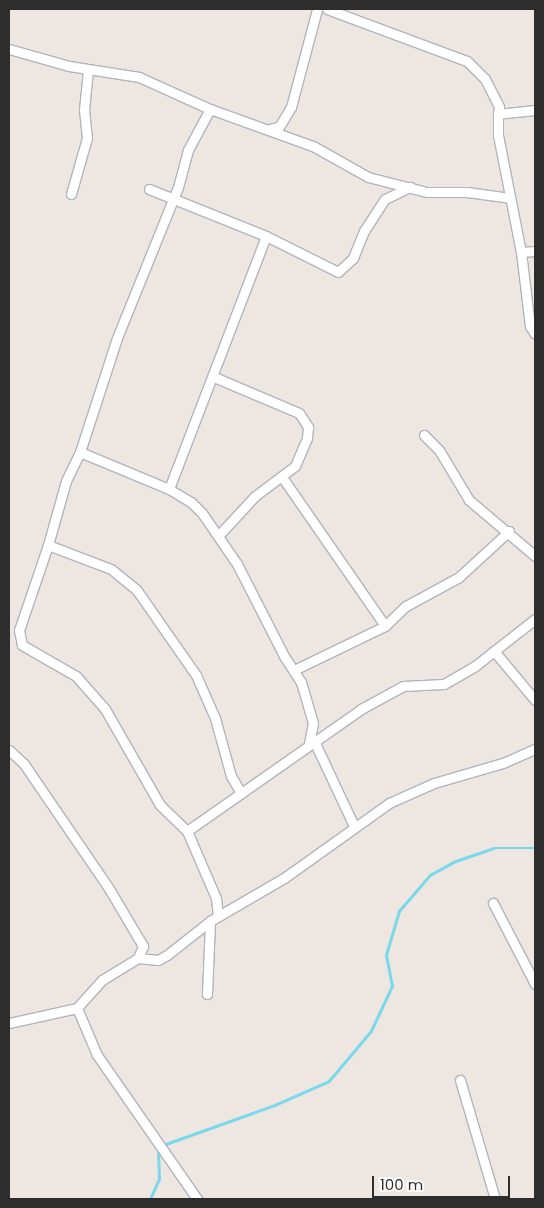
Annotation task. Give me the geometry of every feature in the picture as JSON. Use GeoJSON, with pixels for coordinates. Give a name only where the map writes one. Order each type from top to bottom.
{"type":"FeatureCollection","features":[{"type":"Feature","properties":{"kind":"street"},"geometry":{"type":"LineString","coordinates":[[269,130],[279,127],[291,107],[302,73],[317,9]]}},
{"type":"Feature","properties":{"kind":"street"},"geometry":{"type":"LineString","coordinates":[[328,9],[467,61],[485,79],[498,107],[498,135],[520,252],[530,326],[535,334]]}},
{"type":"Feature","properties":{"kind":"street"},"geometry":{"type":"LineString","coordinates":[[9,49],[88,70],[139,77],[210,109],[289,137],[368,176],[427,192],[467,192],[510,198]]}},
{"type":"Feature","properties":{"kind":"street"},"geometry":{"type":"LineString","coordinates":[[71,194],[87,138],[84,110],[88,70]]}},
{"type":"Feature","properties":{"kind":"street"},"geometry":{"type":"LineString","coordinates":[[207,994],[216,898],[186,831],[160,805],[105,709],[90,691],[62,665],[22,645],[19,638],[19,630],[48,545],[66,482],[80,452],[117,338],[171,200],[188,150],[210,109]]}},
{"type":"Feature","properties":{"kind":"street"},"geometry":{"type":"LineString","coordinates":[[498,114],[535,110]]}},
{"type":"Feature","properties":{"kind":"street"},"geometry":{"type":"LineString","coordinates":[[279,127],[289,137]]}},
{"type":"Feature","properties":{"kind":"street"},"geometry":{"type":"LineString","coordinates":[[149,189],[171,200],[266,236],[338,272],[353,258],[364,231],[385,199],[410,187]]}},
{"type":"Feature","properties":{"kind":"street"},"geometry":{"type":"LineString","coordinates":[[169,490],[214,377],[266,236]]}},
{"type":"Feature","properties":{"kind":"street"},"geometry":{"type":"LineString","coordinates":[[520,252],[535,251]]}},
{"type":"Feature","properties":{"kind":"street"},"geometry":{"type":"LineString","coordinates":[[214,377],[299,414],[305,419],[307,438],[301,456],[282,477],[254,496],[218,536]]}},
{"type":"Feature","properties":{"kind":"street"},"geometry":{"type":"LineString","coordinates":[[424,435],[439,450],[470,500],[509,530],[535,556]]}},
{"type":"Feature","properties":{"kind":"street"},"geometry":{"type":"LineString","coordinates":[[80,452],[169,490],[191,502],[218,536],[237,564],[301,682],[313,723],[312,742],[354,826]]}},
{"type":"Feature","properties":{"kind":"street"},"geometry":{"type":"LineString","coordinates":[[282,477],[385,626]]}},
{"type":"Feature","properties":{"kind":"street"},"geometry":{"type":"LineString","coordinates":[[294,670],[385,626],[406,606],[459,577],[509,530]]}},
{"type":"Feature","properties":{"kind":"street"},"geometry":{"type":"LineString","coordinates":[[48,545],[111,569],[136,590],[196,675],[215,718],[231,776],[241,793]]}},
{"type":"Feature","properties":{"kind":"street"},"geometry":{"type":"LineString","coordinates":[[186,831],[312,742],[393,690],[444,684],[494,651],[535,619]]}},
{"type":"Feature","properties":{"kind":"street"},"geometry":{"type":"LineString","coordinates":[[494,651],[535,700]]}},
{"type":"Feature","properties":{"kind":"street"},"geometry":{"type":"LineString","coordinates":[[313,723],[327,732]]}},
{"type":"Feature","properties":{"kind":"street"},"geometry":{"type":"LineString","coordinates":[[138,958],[158,960],[167,955],[214,919],[284,878],[389,802],[434,783],[504,763],[535,749]]}},
{"type":"Feature","properties":{"kind":"street"},"geometry":{"type":"LineString","coordinates":[[9,750],[24,764],[108,887],[143,946],[138,958],[102,980],[78,1008],[9,1023]]}},
{"type":"Feature","properties":{"kind":"street"},"geometry":{"type":"LineString","coordinates":[[494,903],[535,984]]}},
{"type":"Feature","properties":{"kind":"street"},"geometry":{"type":"LineString","coordinates":[[78,1008],[97,1055],[198,1199]]}},
{"type":"Feature","properties":{"kind":"street"},"geometry":{"type":"LineString","coordinates":[[460,1080],[495,1199]]}},
{"type":"Feature","properties":{"kind":"waterway"},"geometry":{"type":"LineString","coordinates":[[163,1145],[275,1105],[329,1081],[371,1031],[392,986],[386,955],[399,911],[430,875],[453,862],[494,848],[535,848]]}},
{"type":"Feature","properties":{"kind":"waterway"},"geometry":{"type":"LineString","coordinates":[[150,1199],[159,1179],[158,1148]]}}]}
